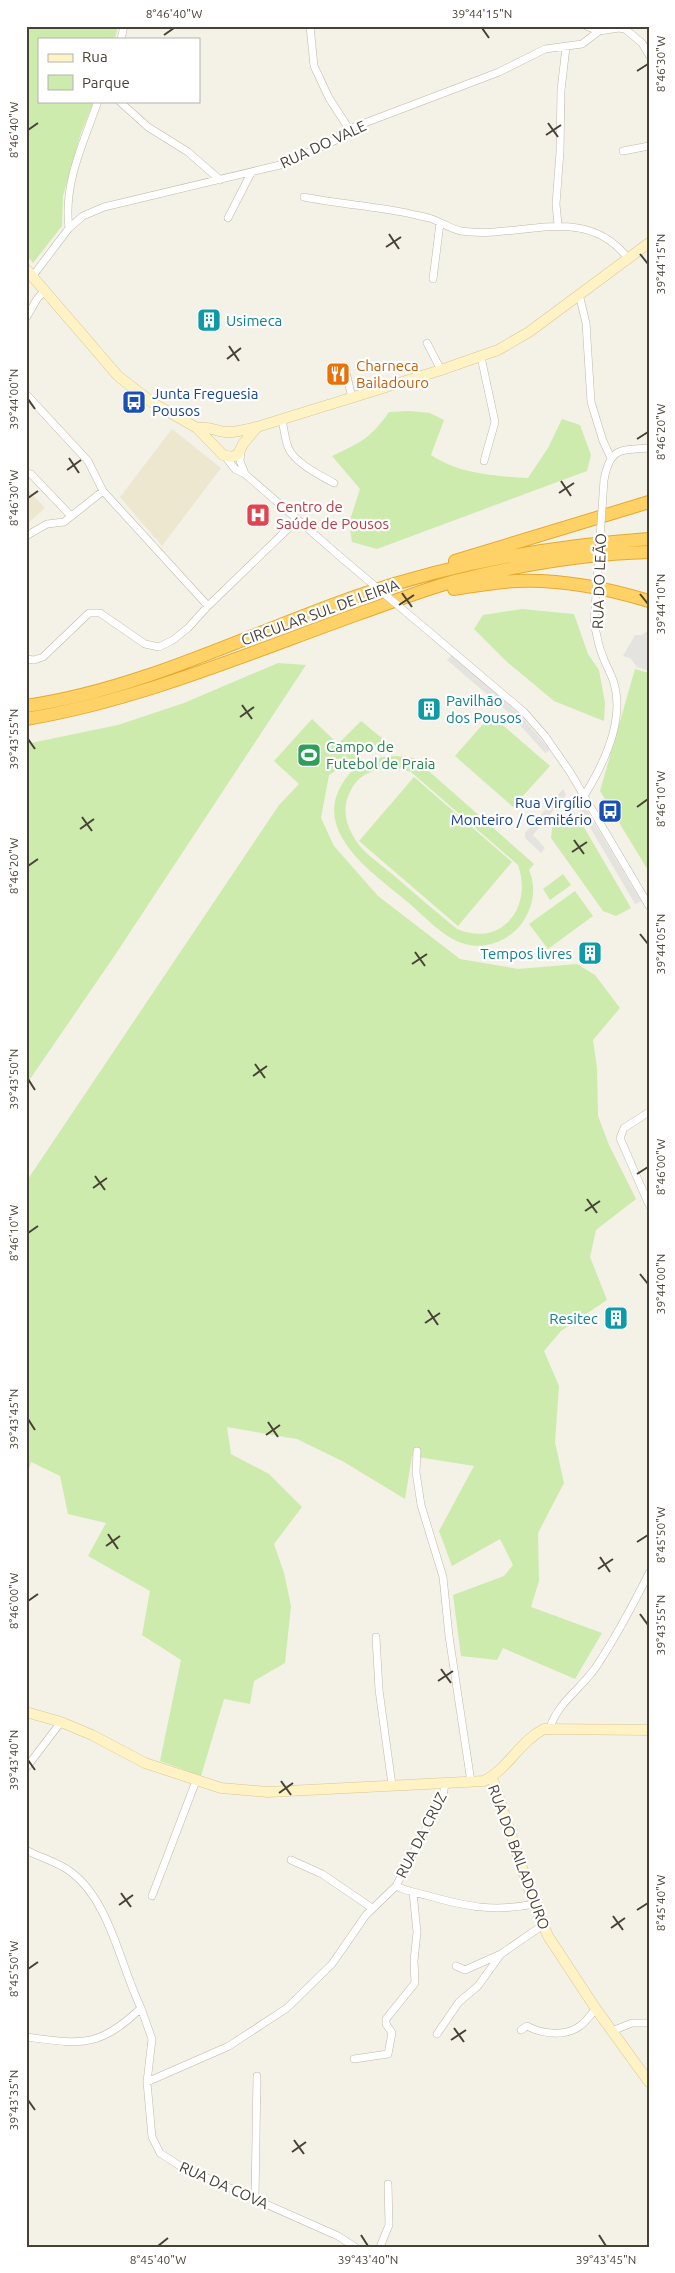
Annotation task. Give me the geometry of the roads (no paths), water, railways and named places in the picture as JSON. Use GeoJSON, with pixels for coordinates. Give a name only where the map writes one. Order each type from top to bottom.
{"type":"FeatureCollection","features":[{"type":"Feature","properties":{"kind":"highway"},"geometry":{"type":"LineString","coordinates":[[411,579],[422,571],[649,502]]}},
{"type":"Feature","properties":{"kind":"highway","name":"CIRCULAR SUL DE LEIRIA"},"geometry":{"type":"LineString","coordinates":[[26,706],[64,699],[130,682],[358,595],[411,579],[524,554],[589,544],[649,539]]}},
{"type":"Feature","properties":{"kind":"highway","name":"CIRCULAR SUL DE LEIRIA"},"geometry":{"type":"LineString","coordinates":[[26,718],[108,700],[174,680],[453,582],[528,566],[620,553],[649,552]]}},
{"type":"Feature","properties":{"kind":"highway"},"geometry":{"type":"LineString","coordinates":[[415,594],[514,581],[537,581],[603,589],[649,601]]}},
{"type":"Feature","properties":{"kind":"street"},"geometry":{"type":"LineString","coordinates":[[310,26],[314,66],[329,98],[350,129]]}},
{"type":"Feature","properties":{"kind":"street"},"geometry":{"type":"LineString","coordinates":[[586,26],[599,31],[625,29],[642,43],[649,55]]}},
{"type":"Feature","properties":{"kind":"street","name":"RUA DO VALE"},"geometry":{"type":"LineString","coordinates":[[29,273],[69,228],[83,216],[104,207],[280,165],[336,140],[350,129],[499,72],[545,49],[582,44],[599,31]]}},
{"type":"Feature","properties":{"kind":"street"},"geometry":{"type":"LineString","coordinates":[[558,225],[556,204],[560,152],[561,90],[566,47]]}},
{"type":"Feature","properties":{"kind":"street"},"geometry":{"type":"LineString","coordinates":[[69,228],[68,194],[80,147],[98,102]]}},
{"type":"Feature","properties":{"kind":"street"},"geometry":{"type":"LineString","coordinates":[[120,102],[148,127],[188,152],[220,180]]}},
{"type":"Feature","properties":{"kind":"street"},"geometry":{"type":"LineString","coordinates":[[623,151],[649,146]]}},
{"type":"Feature","properties":{"kind":"street"},"geometry":{"type":"LineString","coordinates":[[228,218],[251,173]]}},
{"type":"Feature","properties":{"kind":"street"},"geometry":{"type":"LineString","coordinates":[[304,197],[404,212],[458,230],[480,233],[558,225],[585,230],[606,238],[627,257]]}},
{"type":"Feature","properties":{"kind":"street"},"geometry":{"type":"LineString","coordinates":[[433,279],[440,223]]}},
{"type":"Feature","properties":{"kind":"street"},"geometry":{"type":"LineString","coordinates":[[222,453],[217,441],[229,432],[282,420],[441,370],[481,357],[521,338],[627,257],[649,243]]}},
{"type":"Feature","properties":{"kind":"street"},"geometry":{"type":"LineString","coordinates":[[29,273],[118,376],[153,403],[197,428],[235,469],[245,474],[531,719],[559,756],[649,906]]}},
{"type":"Feature","properties":{"kind":"street"},"geometry":{"type":"LineString","coordinates":[[26,318],[44,290]]}},
{"type":"Feature","properties":{"kind":"street"},"geometry":{"type":"LineString","coordinates":[[579,294],[586,323],[591,402],[610,458],[624,450],[649,448]]}},
{"type":"Feature","properties":{"kind":"street"},"geometry":{"type":"LineString","coordinates":[[427,343],[441,370]]}},
{"type":"Feature","properties":{"kind":"street"},"geometry":{"type":"LineString","coordinates":[[481,357],[495,422],[484,461]]}},
{"type":"Feature","properties":{"kind":"street"},"geometry":{"type":"LineString","coordinates":[[347,376],[352,398]]}},
{"type":"Feature","properties":{"kind":"street"},"geometry":{"type":"LineString","coordinates":[[26,394],[88,461],[104,491],[208,606]]}},
{"type":"Feature","properties":{"kind":"street"},"geometry":{"type":"LineString","coordinates":[[282,420],[289,449],[318,475],[334,483]]}},
{"type":"Feature","properties":{"kind":"street"},"geometry":{"type":"LineString","coordinates":[[197,428],[211,427],[240,436],[242,448],[240,461],[245,474]]}},
{"type":"Feature","properties":{"kind":"street"},"geometry":{"type":"LineString","coordinates":[[222,453],[235,456],[257,427]]}},
{"type":"Feature","properties":{"kind":"street","name":"RUA DO LEÃO"},"geometry":{"type":"LineString","coordinates":[[584,796],[598,775],[607,752],[616,711],[614,684],[601,653],[594,624],[604,480],[610,458]]}},
{"type":"Feature","properties":{"kind":"street"},"geometry":{"type":"LineString","coordinates":[[26,473],[31,474],[71,516]]}},
{"type":"Feature","properties":{"kind":"street"},"geometry":{"type":"LineString","coordinates":[[26,536],[47,524],[64,522],[104,491]]}},
{"type":"Feature","properties":{"kind":"street"},"geometry":{"type":"LineString","coordinates":[[26,659],[34,660],[43,657],[89,613],[100,613],[145,644],[159,647],[173,640],[188,628],[208,606],[297,520]]}},
{"type":"Feature","properties":{"kind":"street"},"geometry":{"type":"LineString","coordinates":[[649,1112],[624,1128],[620,1138],[649,1205]]}},
{"type":"Feature","properties":{"kind":"street"},"geometry":{"type":"LineString","coordinates":[[416,1451],[416,1472],[421,1506],[443,1577],[449,1636],[471,1782]]}},
{"type":"Feature","properties":{"kind":"street"},"geometry":{"type":"LineString","coordinates":[[550,1728],[557,1712],[596,1668],[633,1605],[649,1573]]}},
{"type":"Feature","properties":{"kind":"street"},"geometry":{"type":"LineString","coordinates":[[376,1637],[379,1690],[392,1785]]}},
{"type":"Feature","properties":{"kind":"street"},"geometry":{"type":"LineString","coordinates":[[26,1712],[62,1722],[109,1743],[145,1763],[221,1788],[268,1792],[445,1784],[471,1782],[491,1777]]}},
{"type":"Feature","properties":{"kind":"street"},"geometry":{"type":"LineString","coordinates":[[26,1768],[62,1722]]}},
{"type":"Feature","properties":{"kind":"street","name":"RUA DO BAILADOURO"},"geometry":{"type":"LineString","coordinates":[[649,1730],[550,1728],[532,1736],[491,1777],[534,1904],[548,1936],[596,2009],[649,2082]]}},
{"type":"Feature","properties":{"kind":"street"},"geometry":{"type":"LineString","coordinates":[[152,1896],[196,1781]]}},
{"type":"Feature","properties":{"kind":"street","name":"RUA DA CRUZ"},"geometry":{"type":"LineString","coordinates":[[147,2082],[229,2046],[286,2008],[332,1964],[372,1908],[396,1886],[443,1796],[445,1784]]}},
{"type":"Feature","properties":{"kind":"street","name":"RUA DA COVA"},"geometry":{"type":"LineString","coordinates":[[26,1850],[71,1871],[88,1887],[104,1916],[129,1984],[141,2008],[152,2038],[147,2082],[151,2132],[160,2153],[180,2166],[338,2236],[355,2247]]}},
{"type":"Feature","properties":{"kind":"street"},"geometry":{"type":"LineString","coordinates":[[291,1860],[322,1874],[372,1908]]}},
{"type":"Feature","properties":{"kind":"street"},"geometry":{"type":"LineString","coordinates":[[396,1886],[480,1909],[534,1904]]}},
{"type":"Feature","properties":{"kind":"street"},"geometry":{"type":"LineString","coordinates":[[354,2059],[388,2054],[392,2033],[386,2024],[386,2019],[415,1982],[414,1961],[417,1932],[413,1892]]}},
{"type":"Feature","properties":{"kind":"street"},"geometry":{"type":"LineString","coordinates":[[456,1966],[465,1970],[470,1969],[501,1954],[543,1925]]}},
{"type":"Feature","properties":{"kind":"street"},"geometry":{"type":"LineString","coordinates":[[437,2034],[458,2002],[478,1986],[501,1954]]}},
{"type":"Feature","properties":{"kind":"street"},"geometry":{"type":"LineString","coordinates":[[26,2037],[70,2042],[90,2041],[109,2032],[141,2008]]}},
{"type":"Feature","properties":{"kind":"street"},"geometry":{"type":"LineString","coordinates":[[521,2030],[527,2026],[546,2033],[572,2030],[580,2026],[596,2009]]}},
{"type":"Feature","properties":{"kind":"street"},"geometry":{"type":"LineString","coordinates":[[612,2031],[632,2023],[649,2023]]}},
{"type":"Feature","properties":{"kind":"street"},"geometry":{"type":"LineString","coordinates":[[255,2199],[257,2076]]}},
{"type":"Feature","properties":{"kind":"street"},"geometry":{"type":"LineString","coordinates":[[380,2247],[389,2226],[388,2184]]}},
{"type":"Feature","properties":{"kind":"place","name":"Usimeca"},"geometry":{"type":"Point","coordinates":[209,320]}},
{"type":"Feature","properties":{"kind":"place","name":"Charneca Bailadouro"},"geometry":{"type":"Point","coordinates":[338,374]}},
{"type":"Feature","properties":{"kind":"place","name":"Junta Freguesia Pousos"},"geometry":{"type":"Point","coordinates":[134,402]}},
{"type":"Feature","properties":{"kind":"place","name":"Centro de Saúde de Pousos"},"geometry":{"type":"Point","coordinates":[258,515]}},
{"type":"Feature","properties":{"kind":"place","name":"Pavilhão dos Pousos"},"geometry":{"type":"Point","coordinates":[429,709]}},
{"type":"Feature","properties":{"kind":"place","name":"Campo de Futebol de Praia"},"geometry":{"type":"Point","coordinates":[309,755]}},
{"type":"Feature","properties":{"kind":"place","name":"Rua Virgílio Monteiro / Cemitério"},"geometry":{"type":"Point","coordinates":[610,811]}},
{"type":"Feature","properties":{"kind":"place","name":"Tempos livres"},"geometry":{"type":"Point","coordinates":[590,953]}},
{"type":"Feature","properties":{"kind":"place","name":"Resitec"},"geometry":{"type":"Point","coordinates":[616,1318]}}]}
